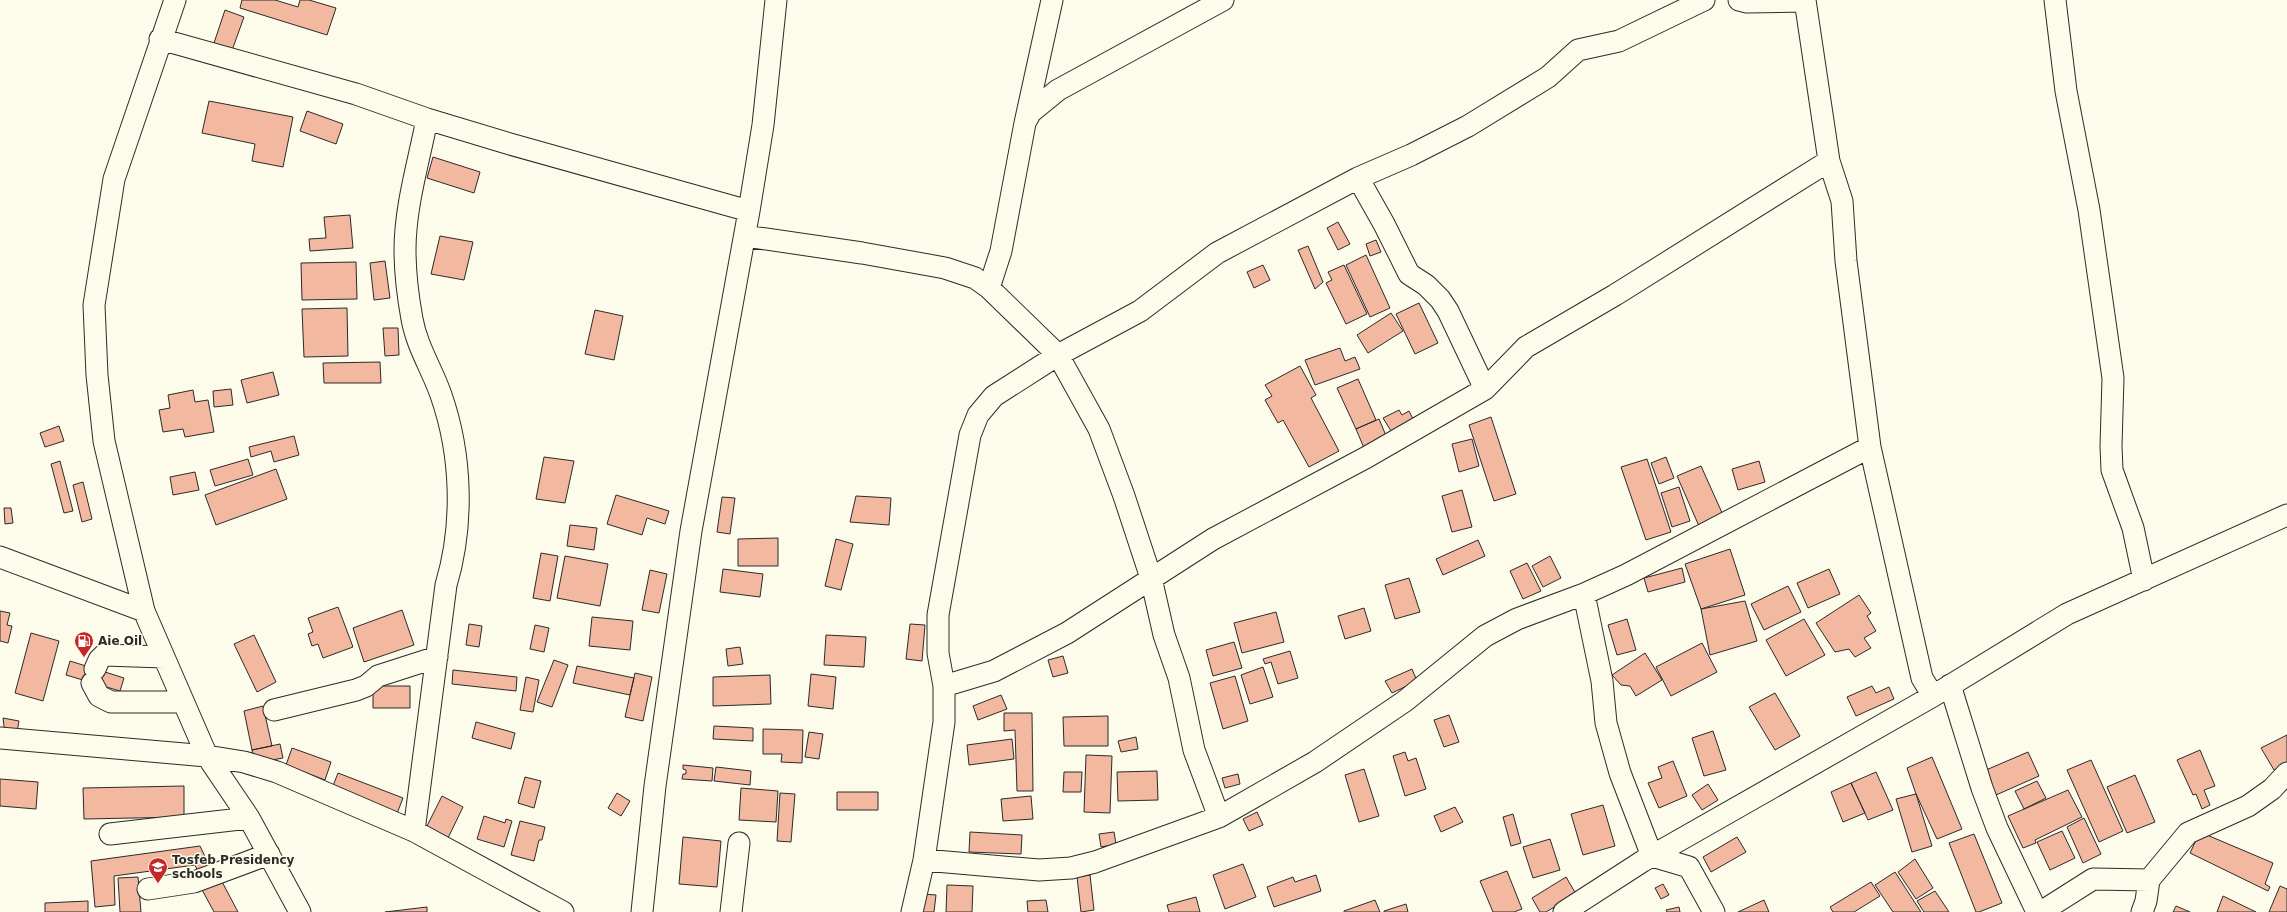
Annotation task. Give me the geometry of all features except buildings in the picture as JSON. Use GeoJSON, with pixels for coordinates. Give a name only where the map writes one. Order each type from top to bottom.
{"type":"FeatureCollection","features":[{"type":"Feature","properties":{"kind":"street"},"geometry":{"type":"LineString","coordinates":[[175,0],[160,39],[114,179],[94,305],[97,375],[104,441],[144,611],[206,756],[249,818],[300,912]]}},
{"type":"Feature","properties":{"kind":"street"},"geometry":{"type":"LineString","coordinates":[[642,912],[655,786],[691,531],[745,236],[763,125],[776,0]]}},
{"type":"Feature","properties":{"kind":"street"},"geometry":{"type":"LineString","coordinates":[[989,288],[1001,251],[1025,123],[1052,0]]}},
{"type":"Feature","properties":{"kind":"street"},"geometry":{"type":"LineString","coordinates":[[1025,123],[1031,112],[1058,90],[1223,0]]}},
{"type":"Feature","properties":{"kind":"street"},"geometry":{"type":"LineString","coordinates":[[912,912],[924,860],[944,722],[944,686],[938,653],[938,615],[970,435],[978,415],[994,396],[1058,355],[1140,312],[1217,253],[1358,178],[1411,155],[1509,102],[1548,77],[1578,50],[1620,41],[1704,0]]}},
{"type":"Feature","properties":{"kind":"street"},"geometry":{"type":"LineString","coordinates":[[1739,0],[1747,2],[1805,0],[1830,160],[1842,200],[1846,261],[1870,447],[1922,678],[1941,691],[1982,788],[1997,828],[2037,912]]}},
{"type":"Feature","properties":{"kind":"street"},"geometry":{"type":"LineString","coordinates":[[2054,0],[2066,91],[2090,217],[2113,378],[2110,446],[2112,470],[2133,528],[2144,580]]}},
{"type":"Feature","properties":{"kind":"street"},"geometry":{"type":"LineString","coordinates":[[160,39],[356,94],[427,119],[749,211]]}},
{"type":"Feature","properties":{"kind":"street"},"geometry":{"type":"LineString","coordinates":[[414,831],[446,585],[454,557],[459,522],[456,466],[445,408],[417,339],[412,320],[405,250],[409,208],[427,119]]}},
{"type":"Feature","properties":{"kind":"street"},"geometry":{"type":"LineString","coordinates":[[944,686],[994,671],[1067,633],[1213,539],[1367,457],[1485,389],[1526,347],[1615,295],[1830,160]]}},
{"type":"Feature","properties":{"kind":"street"},"geometry":{"type":"LineString","coordinates":[[1358,178],[1384,224],[1409,274],[1426,285],[1440,299],[1448,311],[1485,389]]}},
{"type":"Feature","properties":{"kind":"street"},"geometry":{"type":"LineString","coordinates":[[745,236],[862,253],[945,268],[975,278],[989,288],[1058,355],[1099,429],[1151,578],[1164,635],[1185,705],[1194,750],[1219,816]]}},
{"type":"Feature","properties":{"kind":"street"},"geometry":{"type":"LineString","coordinates":[[924,860],[1039,870],[1071,868],[1095,862],[1219,816],[1316,762],[1405,701],[1485,636],[1517,619],[1584,594],[1626,575],[1870,447]]}},
{"type":"Feature","properties":{"kind":"street"},"geometry":{"type":"LineString","coordinates":[[1564,912],[1652,856],[1941,691],[2067,614],[2285,520]]}},
{"type":"Feature","properties":{"kind":"street"},"geometry":{"type":"LineString","coordinates":[[0,558],[144,611]]}},
{"type":"Feature","properties":{"kind":"street"},"geometry":{"type":"LineString","coordinates":[[1584,594],[1602,681],[1606,723],[1620,773],[1652,856]]}},
{"type":"Feature","properties":{"kind":"street"},"geometry":{"type":"LineString","coordinates":[[164,657],[104,655],[99,660],[94,676],[99,696],[111,702],[183,702]]}},
{"type":"Feature","properties":{"kind":"street"},"geometry":{"type":"LineString","coordinates":[[274,710],[361,688],[366,686],[378,676],[437,657]]}},
{"type":"Feature","properties":{"kind":"street"},"geometry":{"type":"LineString","coordinates":[[0,738],[206,756],[244,762],[277,772],[414,831],[562,912]]}},
{"type":"Feature","properties":{"kind":"street"},"geometry":{"type":"LineString","coordinates":[[2142,912],[2146,901],[2148,880],[2188,833],[2248,806],[2272,789],[2287,773]]}},
{"type":"Feature","properties":{"kind":"street"},"geometry":{"type":"LineString","coordinates":[[110,834],[249,818]]}},
{"type":"Feature","properties":{"kind":"street"},"geometry":{"type":"LineString","coordinates":[[731,912],[739,843]]}},
{"type":"Feature","properties":{"kind":"street"},"geometry":{"type":"LineString","coordinates":[[148,889],[194,882],[269,854]]}},
{"type":"Feature","properties":{"kind":"street"},"geometry":{"type":"LineString","coordinates":[[1652,856],[1689,866],[1714,912]]}},
{"type":"Feature","properties":{"kind":"street"},"geometry":{"type":"LineString","coordinates":[[2041,912],[2093,879],[2148,880]]}},
{"type":"Feature","properties":{"kind":"place","name":"Aie Oil"},"geometry":{"type":"Point","coordinates":[84,658]}},
{"type":"Feature","properties":{"kind":"place","name":"Tosfeb Presidency schools"},"geometry":{"type":"Point","coordinates":[158,884]}}]}
